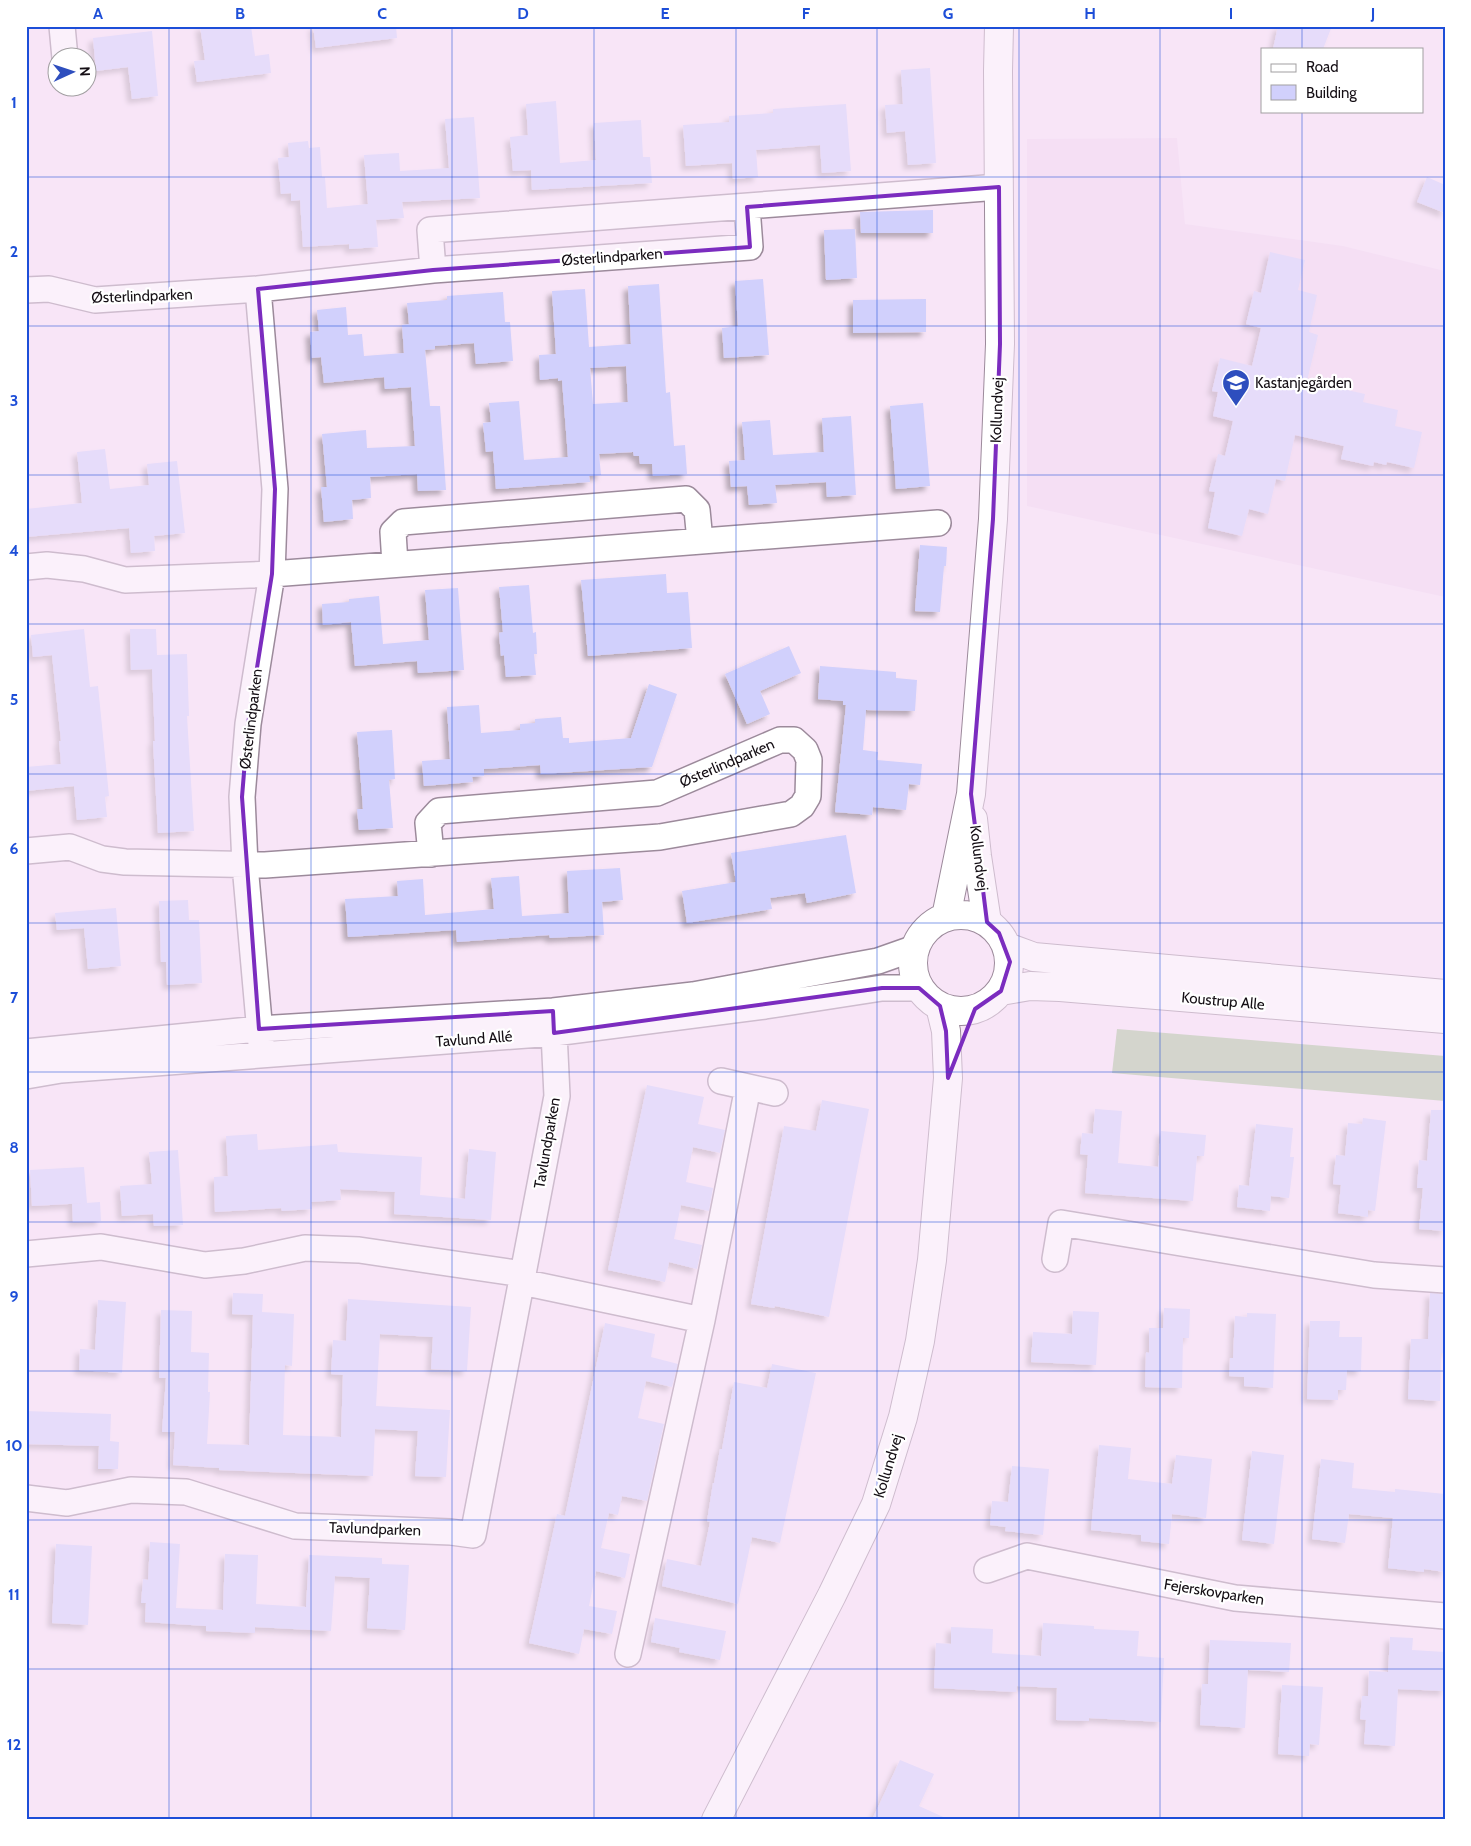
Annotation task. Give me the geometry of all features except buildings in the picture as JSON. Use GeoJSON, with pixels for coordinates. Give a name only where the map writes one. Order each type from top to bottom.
{"type":"FeatureCollection","features":[{"type":"Feature","properties":{"kind":"street"},"geometry":{"type":"LineString","coordinates":[[62,26],[65,48]]}},
{"type":"Feature","properties":{"kind":"street","name":"Kollundvej"},"geometry":{"type":"LineString","coordinates":[[946,916],[971,794],[993,519],[1000,344],[998,71],[1000,26]]}},
{"type":"Feature","properties":{"kind":"street"},"geometry":{"type":"LineString","coordinates":[[433,270],[430,230],[999,187]]}},
{"type":"Feature","properties":{"kind":"street","name":"Østerlindparken"},"geometry":{"type":"LineString","coordinates":[[26,290],[49,288],[95,300],[258,289],[433,270],[750,248],[747,207]]}},
{"type":"Feature","properties":{"kind":"street","name":"Østerlindparken"},"geometry":{"type":"LineString","coordinates":[[258,289],[275,490],[272,574],[248,724],[242,797],[245,865],[262,1055]]}},
{"type":"Feature","properties":{"kind":"street"},"geometry":{"type":"LineString","coordinates":[[395,564],[393,532],[403,522],[666,500],[686,499],[697,510],[700,541]]}},
{"type":"Feature","properties":{"kind":"street"},"geometry":{"type":"LineString","coordinates":[[26,567],[47,565],[84,569],[125,580],[272,574],[938,523]]}},
{"type":"Feature","properties":{"kind":"street","name":"Østerlindparken"},"geometry":{"type":"LineString","coordinates":[[26,851],[70,847],[102,859],[125,862],[265,865],[431,854],[660,837],[791,814],[802,806],[808,796],[808,760],[805,750],[794,740],[780,740],[657,793],[439,811],[428,823],[431,854]]}},
{"type":"Feature","properties":{"kind":"street","name":"Kollundvej"},"geometry":{"type":"LineString","coordinates":[[971,794],[977,856],[987,922]]}},
{"type":"Feature","properties":{"kind":"street"},"geometry":{"type":"LineString","coordinates":[[960,914],[974,916],[987,922],[999,933],[1007,947],[1010,962],[1008,977],[1001,991],[990,1002],[976,1009],[958,1011],[940,1006],[928,999],[919,988],[912,962],[915,948],[926,928],[946,916],[960,914]]}},
{"type":"Feature","properties":{"kind":"street","name":"Koustrup Alle"},"geometry":{"type":"LineString","coordinates":[[1007,947],[1034,957],[1445,994]]}},
{"type":"Feature","properties":{"kind":"street","name":"Tavlund Allé"},"geometry":{"type":"LineString","coordinates":[[26,1052],[259,1029],[554,1022],[878,961],[915,948]]}},
{"type":"Feature","properties":{"kind":"street","name":"Koustrup Alle"},"geometry":{"type":"LineString","coordinates":[[1001,991],[1030,986],[1060,987],[1445,1019]]}},
{"type":"Feature","properties":{"kind":"street","name":"Tavlund Allé"},"geometry":{"type":"LineString","coordinates":[[26,1076],[61,1070],[262,1055],[554,1022],[765,1006],[882,988],[919,988]]}},
{"type":"Feature","properties":{"kind":"street","name":"Kollundvej"},"geometry":{"type":"LineString","coordinates":[[716,1820],[832,1595],[876,1504],[903,1417],[920,1341],[932,1260],[948,1078],[946,1031],[940,1006]]}},
{"type":"Feature","properties":{"kind":"street","name":"Kollundvej"},"geometry":{"type":"LineString","coordinates":[[948,1078],[964,1034],[976,1009]]}},
{"type":"Feature","properties":{"kind":"street","name":"Tavlundparken"},"geometry":{"type":"LineString","coordinates":[[26,1498],[67,1503],[131,1490],[186,1492],[295,1526],[451,1532],[473,1535],[557,1096],[554,1022]]}},
{"type":"Feature","properties":{"kind":"street"},"geometry":{"type":"LineString","coordinates":[[721,1081],[775,1093]]}},
{"type":"Feature","properties":{"kind":"street"},"geometry":{"type":"LineString","coordinates":[[628,1654],[702,1320],[748,1087]]}},
{"type":"Feature","properties":{"kind":"street"},"geometry":{"type":"LineString","coordinates":[[1055,1259],[1061,1224],[1374,1275],[1445,1280]]}},
{"type":"Feature","properties":{"kind":"street"},"geometry":{"type":"LineString","coordinates":[[26,1254],[101,1248],[205,1265],[244,1261],[305,1248],[359,1250],[523,1278],[702,1320]]}},
{"type":"Feature","properties":{"kind":"street","name":"Fejerskovparken"},"geometry":{"type":"LineString","coordinates":[[987,1570],[1027,1556],[1235,1598],[1445,1616]]}},
{"type":"Feature","properties":{"kind":"highlighted area"},"geometry":{"type":"Polygon","coordinates":[[[999,187],[1000,344],[993,519],[971,794],[987,922],[999,933],[1010,962],[1001,991],[975,1009],[948,1078],[946,1031],[940,1006],[919,988],[882,988],[554,1033],[553,1011],[259,1029],[242,797],[248,724],[272,574],[275,489],[258,289],[433,270],[750,247],[747,207],[999,187]]]}},
{"type":"Feature","properties":{"kind":"shaded area","name":"Kastanjegården"},"geometry":{"type":"Polygon","coordinates":[[[1177,138],[1185,224],[1343,246],[1445,271],[1445,597],[1027,506],[1027,139],[1177,138]]]}},
{"type":"Feature","properties":{"kind":"green space"},"geometry":{"type":"Polygon","coordinates":[[[1117,1029],[1445,1056],[1445,1101],[1112,1073],[1117,1029]]]}},
{"type":"Feature","properties":{"kind":"place","name":"Kastanjegården"},"geometry":{"type":"Point","coordinates":[1236,407]}}]}
